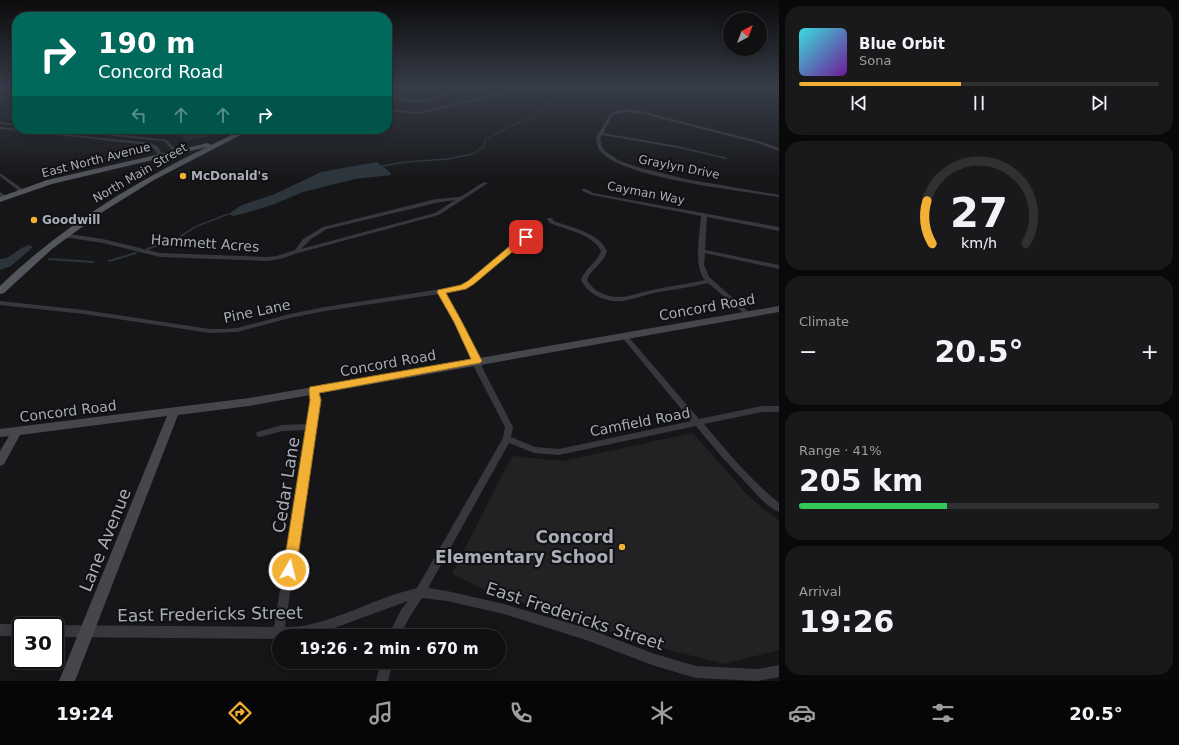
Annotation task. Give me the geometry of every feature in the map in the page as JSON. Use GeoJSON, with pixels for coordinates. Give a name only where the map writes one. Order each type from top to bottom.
{"type":"FeatureCollection","features":[{"type":"Feature","properties":{"kind":"main road","name":"North Main Street"},"geometry":{"type":"LineString","coordinates":[[0,291],[33,260],[63,235],[95,213],[138,186],[239,134]]}},
{"type":"Feature","properties":{"kind":"main road","name":"East North Avenue"},"geometry":{"type":"LineString","coordinates":[[2,197],[75,175],[222,143]]}},
{"type":"Feature","properties":{"kind":"street"},"geometry":{"type":"LineString","coordinates":[[610,118],[601,134],[678,147],[726,158]]}},
{"type":"Feature","properties":{"kind":"street"},"geometry":{"type":"LineString","coordinates":[[663,118],[758,142],[779,150]]}},
{"type":"Feature","properties":{"kind":"street"},"geometry":{"type":"LineString","coordinates":[[0,123],[12,124]]}},
{"type":"Feature","properties":{"kind":"street"},"geometry":{"type":"LineString","coordinates":[[0,128],[12,129]]}},
{"type":"Feature","properties":{"kind":"street"},"geometry":{"type":"LineString","coordinates":[[56,134],[150,144],[155,147],[161,156]]}},
{"type":"Feature","properties":{"kind":"street"},"geometry":{"type":"LineString","coordinates":[[104,134],[166,141],[176,152]]}},
{"type":"Feature","properties":{"kind":"street","name":"Graylyn Drive"},"geometry":{"type":"LineString","coordinates":[[601,134],[598,138],[598,144],[604,153],[629,167],[656,174],[779,196]]}},
{"type":"Feature","properties":{"kind":"street"},"geometry":{"type":"LineString","coordinates":[[0,174],[22,191]]}},
{"type":"Feature","properties":{"kind":"street","name":"Hammett Acres"},"geometry":{"type":"LineString","coordinates":[[63,235],[103,241],[155,255],[182,257],[278,258],[297,251],[437,214],[460,198],[486,183]]}},
{"type":"Feature","properties":{"kind":"street","name":"Cayman Way"},"geometry":{"type":"LineString","coordinates":[[584,190],[592,194],[779,229]]}},
{"type":"Feature","properties":{"kind":"street","name":"Hammett Acres"},"geometry":{"type":"LineString","coordinates":[[297,251],[307,240],[325,228],[436,201],[460,198]]}},
{"type":"Feature","properties":{"kind":"street"},"geometry":{"type":"LineString","coordinates":[[704,216],[700,265],[706,278],[748,314]]}},
{"type":"Feature","properties":{"kind":"street"},"geometry":{"type":"LineString","coordinates":[[550,219],[552,222],[591,238],[602,247],[604,251],[602,258],[587,274],[584,280],[588,288],[597,294],[611,298],[625,298],[646,292],[710,281]]}},
{"type":"Feature","properties":{"kind":"street","name":"Pine Lane"},"geometry":{"type":"LineString","coordinates":[[0,302],[84,312],[210,331],[237,330],[325,308],[441,292],[463,287],[526,237]]}},
{"type":"Feature","properties":{"kind":"street"},"geometry":{"type":"LineString","coordinates":[[701,251],[779,267]]}},
{"type":"Feature","properties":{"kind":"street"},"geometry":{"type":"LineString","coordinates":[[398,629],[507,439],[509,427],[479,369],[477,361],[456,318],[441,292]]}},
{"type":"Feature","properties":{"kind":"street","name":"Concord Road"},"geometry":{"type":"LineString","coordinates":[[0,433],[249,402],[779,309]]}},
{"type":"Feature","properties":{"kind":"street"},"geometry":{"type":"LineString","coordinates":[[624,336],[726,456],[764,496],[779,508]]}},
{"type":"Feature","properties":{"kind":"street","name":"Cedar Lane"},"geometry":{"type":"LineString","coordinates":[[280,629],[316,400],[314,390]]}},
{"type":"Feature","properties":{"kind":"street","name":"Camfield Road"},"geometry":{"type":"LineString","coordinates":[[507,439],[534,450],[559,452],[698,424],[762,409],[779,409]]}},
{"type":"Feature","properties":{"kind":"street","name":"Lane Avenue"},"geometry":{"type":"LineString","coordinates":[[67,681],[174,412]]}},
{"type":"Feature","properties":{"kind":"street"},"geometry":{"type":"LineString","coordinates":[[260,434],[282,428],[311,426]]}},
{"type":"Feature","properties":{"kind":"street"},"geometry":{"type":"LineString","coordinates":[[0,461],[17,431]]}},
{"type":"Feature","properties":{"kind":"street","name":"East Fredericks Street"},"geometry":{"type":"LineString","coordinates":[[312,629],[326,626],[402,597],[420,592],[447,596],[504,609],[586,634],[654,660],[696,672],[758,675],[779,672]]}},
{"type":"Feature","properties":{"kind":"street"},"geometry":{"type":"LineString","coordinates":[[0,630],[12,630]]}},
{"type":"Feature","properties":{"kind":"street","name":"East Fredericks Street"},"geometry":{"type":"LineString","coordinates":[[64,631],[272,633]]}},
{"type":"Feature","properties":{"kind":"street"},"geometry":{"type":"LineString","coordinates":[[382,681],[385,669]]}},
{"type":"Feature","properties":{"kind":"shaded area"},"geometry":{"type":"Polygon","coordinates":[[[377,162],[390,172],[391,175],[355,179],[303,192],[272,205],[242,214],[233,216],[228,214],[242,205],[275,194],[321,172],[377,162]]]}},
{"type":"Feature","properties":{"kind":"shaded area"},"geometry":{"type":"Polygon","coordinates":[[[29,245],[33,247],[11,266],[0,270],[0,259],[4,259],[21,248],[29,245]]]}},
{"type":"Feature","properties":{"kind":"shaded area","name":"Concord Elementary School"},"geometry":{"type":"Polygon","coordinates":[[[693,433],[744,491],[763,509],[779,520],[779,650],[724,664],[650,645],[485,590],[452,574],[512,456],[563,461],[693,433]]]}},
{"type":"Feature","properties":{"kind":"building"},"geometry":{"type":"Polygon","coordinates":[[[208,134],[210,136],[186,141],[180,135],[208,134]]]}},
{"type":"Feature","properties":{"kind":"waterway"},"geometry":{"type":"LineString","coordinates":[[472,154],[484,147],[485,139],[529,118]]}},
{"type":"Feature","properties":{"kind":"waterway"},"geometry":{"type":"LineString","coordinates":[[382,166],[406,162],[448,159],[472,154]]}},
{"type":"Feature","properties":{"kind":"waterway"},"geometry":{"type":"LineString","coordinates":[[165,243],[178,238],[195,227],[228,214]]}},
{"type":"Feature","properties":{"kind":"waterway"},"geometry":{"type":"LineString","coordinates":[[147,249],[165,243]]}},
{"type":"Feature","properties":{"kind":"waterway"},"geometry":{"type":"LineString","coordinates":[[109,261],[136,253]]}},
{"type":"Feature","properties":{"kind":"waterway"},"geometry":{"type":"LineString","coordinates":[[49,259],[93,262]]}},
{"type":"Feature","properties":{"kind":"place","name":"McDonald's"},"geometry":{"type":"Point","coordinates":[183,176]}},
{"type":"Feature","properties":{"kind":"place","name":"Goodwill"},"geometry":{"type":"Point","coordinates":[34,220]}},
{"type":"Feature","properties":{"kind":"place","name":"Concord Elementary School"},"geometry":{"type":"Point","coordinates":[622,547]}},
{"type":"Feature","properties":{"kind":"route"},"geometry":{"type":"LineString","coordinates":[[289,570],[308,442],[316,400],[314,390],[477,361],[453,312],[441,292],[463,287],[471,282],[526,237]]}}]}
